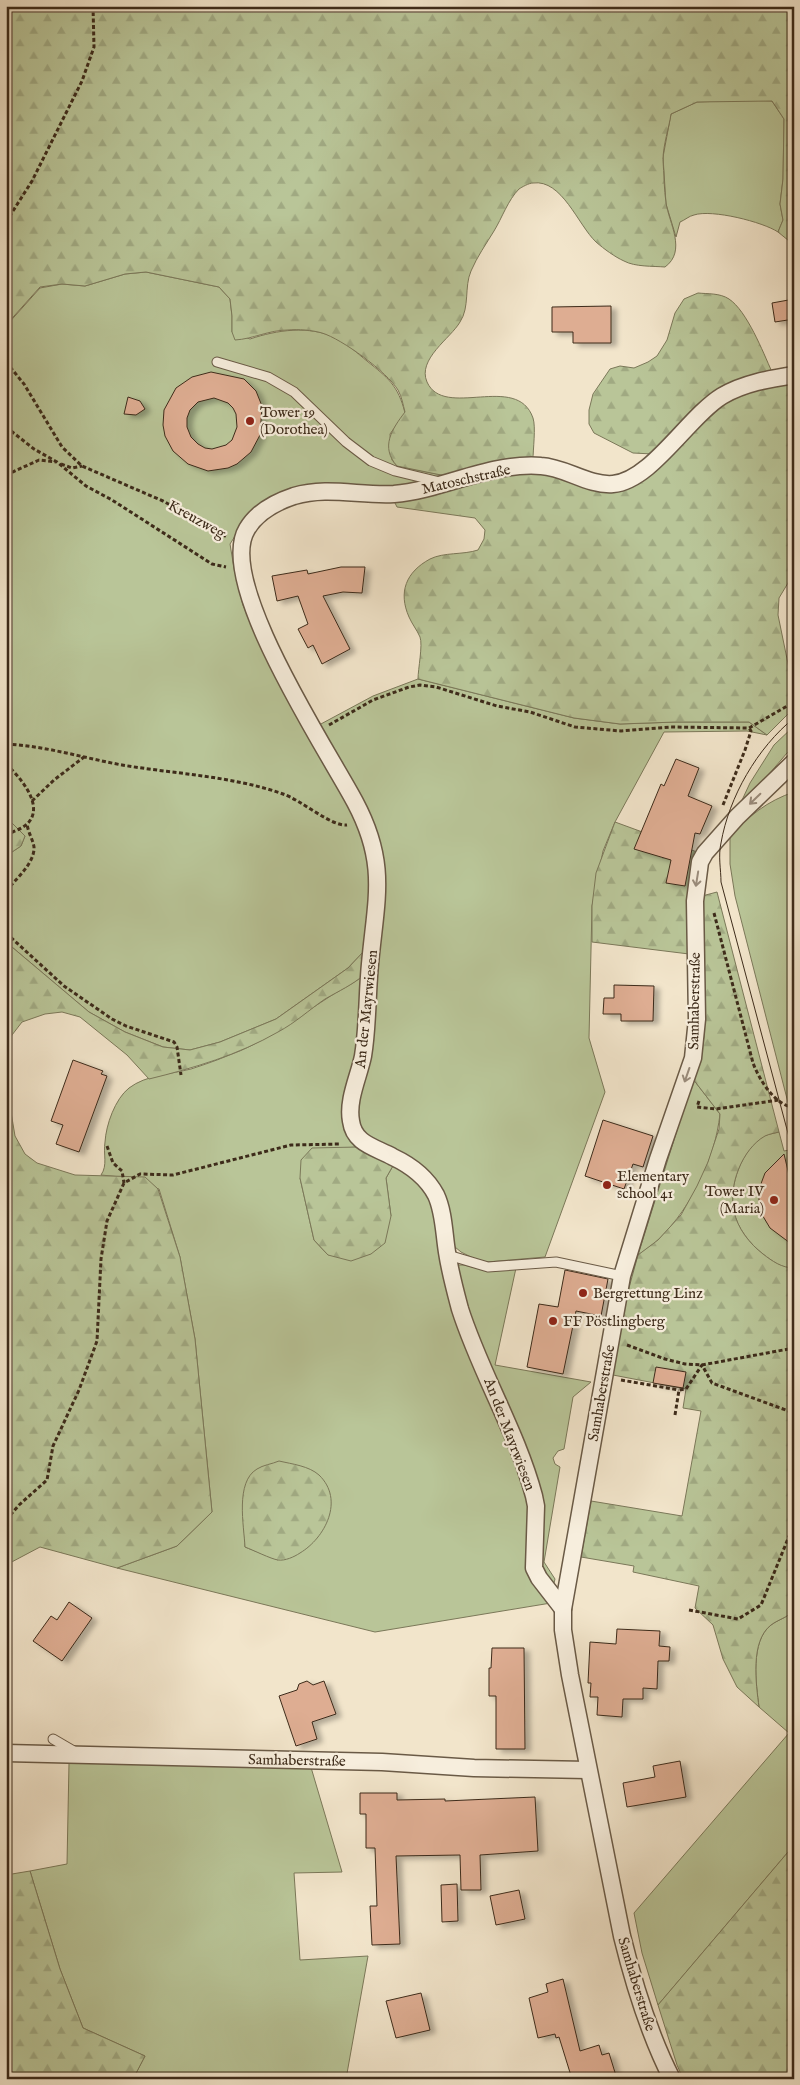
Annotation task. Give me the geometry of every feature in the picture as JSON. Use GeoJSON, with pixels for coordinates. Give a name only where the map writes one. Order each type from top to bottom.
{"type":"FeatureCollection","features":[{"type":"Feature","properties":{"kind":"street","name":"Matoschstraße"},"geometry":{"type":"LineString","coordinates":[[241,542],[246,529],[258,515],[272,505],[294,496],[323,491],[396,494],[444,484],[499,469],[538,465],[554,468],[600,483],[614,484],[621,482],[645,469],[699,414],[723,396],[750,384],[794,375]]}},
{"type":"Feature","properties":{"kind":"street","name":"Kreuzweg"},"geometry":{"type":"LineString","coordinates":[[241,542],[242,566],[252,605],[261,628],[315,732]]}},
{"type":"Feature","properties":{"kind":"street","name":"An der Mayrwiesen"},"geometry":{"type":"LineString","coordinates":[[315,732],[363,817],[373,842],[378,869],[378,890],[364,1045],[351,1108],[352,1125],[359,1140],[403,1162],[428,1184],[440,1205],[452,1282],[462,1314],[532,1489],[536,1506],[534,1568],[539,1578],[563,1608]]}},
{"type":"Feature","properties":{"kind":"street","name":"Samhaberstraße"},"geometry":{"type":"LineString","coordinates":[[672,2079],[632,1977],[620,1927],[568,1667],[563,1630],[563,1608],[622,1276],[658,1159],[693,1058],[696,1039],[695,886],[700,862],[705,853],[737,817],[793,765]]}},
{"type":"Feature","properties":{"kind":"street","name":"Samhaberstraße"},"geometry":{"type":"LineString","coordinates":[[6,1753],[382,1762],[474,1768],[588,1770]]}},
{"type":"Feature","properties":{"kind":"lane"},"geometry":{"type":"LineString","coordinates":[[217,362],[268,377],[294,392],[346,442],[371,461],[395,471],[437,480],[444,484]]}},
{"type":"Feature","properties":{"kind":"lane"},"geometry":{"type":"LineString","coordinates":[[448,1255],[488,1267],[556,1262],[622,1276]]}},
{"type":"Feature","properties":{"kind":"lane"},"geometry":{"type":"LineString","coordinates":[[53,1739],[80,1755]]}},
{"type":"Feature","properties":{"kind":"path"},"geometry":{"type":"LineString","coordinates":[[6,222],[32,181],[82,81],[94,47],[93,6]]}},
{"type":"Feature","properties":{"kind":"path","name":"Kreuzweg"},"geometry":{"type":"LineString","coordinates":[[6,362],[24,384],[62,447],[82,466],[164,501],[226,536],[241,542]]}},
{"type":"Feature","properties":{"kind":"path"},"geometry":{"type":"LineString","coordinates":[[6,428],[34,449],[57,462],[72,468],[82,466]]}},
{"type":"Feature","properties":{"kind":"path"},"geometry":{"type":"LineString","coordinates":[[6,475],[39,460],[57,462],[86,486],[112,500],[212,564],[223,567],[242,566]]}},
{"type":"Feature","properties":{"kind":"path"},"geometry":{"type":"LineString","coordinates":[[315,732],[373,700],[420,685],[436,687],[497,706],[530,712],[575,728],[621,731],[671,727],[749,728],[794,702]]}},
{"type":"Feature","properties":{"kind":"path"},"geometry":{"type":"LineString","coordinates":[[722,808],[746,750],[751,730],[749,728]]}},
{"type":"Feature","properties":{"kind":"path"},"geometry":{"type":"LineString","coordinates":[[6,744],[23,745],[120,764],[252,784],[287,795],[338,824],[345,825],[363,817]]}},
{"type":"Feature","properties":{"kind":"path"},"geometry":{"type":"LineString","coordinates":[[32,801],[64,771],[84,757]]}},
{"type":"Feature","properties":{"kind":"path"},"geometry":{"type":"LineString","coordinates":[[6,764],[18,775],[32,801],[33,810],[27,824],[6,835]]}},
{"type":"Feature","properties":{"kind":"path"},"geometry":{"type":"LineString","coordinates":[[6,891],[28,864],[33,853],[33,844],[27,824]]}},
{"type":"Feature","properties":{"kind":"path"},"geometry":{"type":"LineString","coordinates":[[714,911],[752,1063],[767,1087],[779,1100],[792,1108]]}},
{"type":"Feature","properties":{"kind":"path"},"geometry":{"type":"LineString","coordinates":[[6,933],[64,986],[112,1018],[126,1026],[174,1042],[178,1047],[182,1075]]}},
{"type":"Feature","properties":{"kind":"path"},"geometry":{"type":"LineString","coordinates":[[680,1095],[699,1100],[697,1107],[709,1109],[779,1100]]}},
{"type":"Feature","properties":{"kind":"path"},"geometry":{"type":"LineString","coordinates":[[124,1183],[140,1174],[174,1175],[291,1145],[339,1144],[359,1140]]}},
{"type":"Feature","properties":{"kind":"path"},"geometry":{"type":"LineString","coordinates":[[6,1520],[19,1505],[47,1480],[53,1446],[79,1390],[97,1341],[101,1259],[107,1221],[124,1183],[122,1171],[113,1163],[107,1146]]}},
{"type":"Feature","properties":{"kind":"path"},"geometry":{"type":"LineString","coordinates":[[611,1338],[664,1359],[685,1364],[702,1365],[794,1348]]}},
{"type":"Feature","properties":{"kind":"path"},"geometry":{"type":"LineString","coordinates":[[604,1376],[679,1390],[686,1389],[702,1365]]}},
{"type":"Feature","properties":{"kind":"path"},"geometry":{"type":"LineString","coordinates":[[702,1365],[712,1383],[794,1412]]}},
{"type":"Feature","properties":{"kind":"path"},"geometry":{"type":"LineString","coordinates":[[675,1415],[679,1390]]}},
{"type":"Feature","properties":{"kind":"path"},"geometry":{"type":"LineString","coordinates":[[689,1610],[738,1619],[761,1605],[794,1524]]}},
{"type":"Feature","properties":{"kind":"green space"},"geometry":{"type":"Polygon","coordinates":[[[6,6],[794,6],[794,245],[778,232],[783,220],[780,204],[783,179],[784,119],[772,101],[697,102],[671,114],[664,148],[664,187],[676,245],[675,253],[665,267],[628,263],[617,257],[596,242],[569,205],[553,188],[533,183],[522,187],[512,198],[471,271],[465,310],[460,322],[436,349],[427,365],[425,373],[427,382],[436,393],[448,397],[497,396],[512,398],[525,405],[534,422],[533,460],[451,477],[397,466],[389,452],[390,438],[405,412],[398,390],[384,374],[341,342],[331,336],[318,332],[309,330],[281,330],[235,340],[232,332],[230,299],[219,287],[146,272],[125,274],[85,286],[62,284],[40,287],[6,325],[6,6]]]}},
{"type":"Feature","properties":{"kind":"green space"},"geometry":{"type":"Polygon","coordinates":[[[772,101],[784,119],[783,179],[780,204],[783,220],[778,232],[761,224],[725,215],[702,214],[692,216],[680,222],[676,237],[666,204],[663,157],[671,114],[697,102],[772,101]]]}},
{"type":"Feature","properties":{"kind":"green space"},"geometry":{"type":"Polygon","coordinates":[[[146,272],[219,287],[230,299],[232,332],[250,339],[282,331],[304,330],[326,334],[344,343],[386,378],[399,395],[405,413],[390,434],[392,460],[397,466],[451,477],[400,488],[324,486],[244,522],[230,544],[243,605],[258,641],[361,827],[372,863],[366,949],[348,968],[276,1019],[220,1042],[190,1050],[163,1047],[125,1032],[89,1012],[6,942],[6,856],[21,846],[25,836],[6,817],[6,326],[40,288],[62,284],[85,286],[125,274],[146,272]]]}},
{"type":"Feature","properties":{"kind":"green space"},"geometry":{"type":"Polygon","coordinates":[[[698,293],[722,296],[736,305],[754,332],[772,372],[739,382],[653,454],[633,453],[594,433],[589,424],[589,410],[593,394],[610,369],[620,366],[634,368],[657,356],[667,340],[675,313],[684,299],[698,293]]]}},
{"type":"Feature","properties":{"kind":"green space"},"geometry":{"type":"Polygon","coordinates":[[[794,380],[794,573],[779,598],[778,615],[794,693],[794,708],[767,735],[749,722],[620,724],[574,718],[418,679],[421,641],[406,608],[404,591],[406,584],[415,570],[430,559],[441,555],[478,550],[484,539],[485,530],[475,518],[397,507],[394,501],[489,477],[522,472],[547,475],[618,491],[639,484],[658,467],[688,432],[734,396],[794,380]]]}},
{"type":"Feature","properties":{"kind":"green space"},"geometry":{"type":"Polygon","coordinates":[[[418,679],[574,718],[620,724],[749,722],[767,735],[747,731],[664,732],[615,822],[603,851],[592,906],[589,1038],[605,1092],[545,1257],[487,1262],[475,1259],[461,1252],[455,1247],[450,1238],[445,1201],[391,1151],[364,1133],[357,1118],[383,886],[319,725],[373,696],[418,679]]]}},
{"type":"Feature","properties":{"kind":"green space"},"geometry":{"type":"Polygon","coordinates":[[[794,726],[794,748],[787,753],[736,813],[750,783],[774,745],[794,726]]]}},
{"type":"Feature","properties":{"kind":"green space"},"geometry":{"type":"Polygon","coordinates":[[[794,792],[794,1126],[735,896],[730,864],[730,836],[759,810],[775,800],[794,792]]]}},
{"type":"Feature","properties":{"kind":"green space"},"geometry":{"type":"Polygon","coordinates":[[[6,817],[25,836],[21,846],[6,856],[6,817]]]}},
{"type":"Feature","properties":{"kind":"green space"},"geometry":{"type":"Polygon","coordinates":[[[615,822],[697,852],[689,954],[592,942],[592,906],[596,873],[615,822]]]}},
{"type":"Feature","properties":{"kind":"green space"},"geometry":{"type":"Polygon","coordinates":[[[717,892],[779,1132],[765,1136],[757,1142],[744,1159],[735,1180],[733,1191],[734,1211],[741,1229],[758,1250],[777,1264],[794,1268],[794,1610],[771,1625],[764,1632],[760,1641],[756,1663],[759,1707],[737,1687],[723,1659],[713,1625],[695,1608],[699,1586],[633,1572],[634,1566],[581,1557],[591,1501],[682,1516],[701,1411],[683,1408],[686,1389],[613,1375],[621,1317],[638,1255],[658,1240],[681,1215],[708,1162],[719,1129],[720,1114],[693,1079],[704,1037],[702,896],[717,892]]]}},
{"type":"Feature","properties":{"kind":"green space"},"geometry":{"type":"Polygon","coordinates":[[[6,942],[89,1012],[125,1032],[163,1047],[190,1050],[220,1042],[276,1019],[348,968],[366,949],[364,975],[325,999],[296,1021],[263,1040],[231,1054],[149,1079],[127,1055],[80,1017],[62,1012],[45,1014],[22,1022],[12,1035],[6,1048],[6,942]]]}},
{"type":"Feature","properties":{"kind":"green space"},"geometry":{"type":"Polygon","coordinates":[[[364,975],[363,1006],[345,1122],[347,1136],[357,1147],[345,1148],[300,1178],[314,1240],[328,1255],[391,1216],[386,1178],[394,1164],[403,1169],[427,1191],[526,1483],[530,1523],[551,1603],[375,1632],[117,1568],[177,1546],[212,1512],[195,1339],[180,1257],[159,1189],[121,1177],[101,1175],[105,1163],[105,1142],[109,1120],[119,1099],[129,1088],[143,1080],[191,1069],[241,1051],[278,1030],[364,975]],[[244,1524],[245,1547],[278,1560],[244,1524]]]}},
{"type":"Feature","properties":{"kind":"green space"},"geometry":{"type":"Polygon","coordinates":[[[6,1055],[7,1090],[15,1136],[25,1154],[37,1163],[75,1175],[145,1177],[158,1189],[180,1257],[195,1339],[212,1512],[177,1546],[117,1568],[40,1547],[6,1565],[6,1055]]]}},
{"type":"Feature","properties":{"kind":"green space"},"geometry":{"type":"Polygon","coordinates":[[[693,1079],[720,1114],[713,1148],[692,1197],[660,1238],[638,1255],[693,1079]]]}},
{"type":"Feature","properties":{"kind":"green space"},"geometry":{"type":"Polygon","coordinates":[[[779,1132],[784,1151],[794,1149],[794,1268],[777,1264],[753,1245],[738,1223],[734,1211],[733,1191],[738,1169],[743,1159],[756,1142],[764,1136],[779,1132]]]}},
{"type":"Feature","properties":{"kind":"green space"},"geometry":{"type":"Polygon","coordinates":[[[357,1147],[394,1164],[386,1178],[391,1216],[385,1243],[371,1254],[351,1261],[328,1255],[314,1240],[300,1178],[301,1160],[312,1148],[357,1147]]]}},
{"type":"Feature","properties":{"kind":"green space"},"geometry":{"type":"Polygon","coordinates":[[[457,1265],[488,1271],[516,1268],[495,1365],[591,1382],[573,1397],[564,1449],[558,1451],[553,1458],[555,1464],[560,1467],[544,1562],[555,1579],[553,1587],[542,1571],[540,1512],[469,1318],[457,1265]]]}},
{"type":"Feature","properties":{"kind":"green space"},"geometry":{"type":"Polygon","coordinates":[[[279,1461],[305,1467],[315,1472],[327,1485],[331,1496],[329,1518],[317,1538],[298,1554],[281,1560],[271,1558],[245,1547],[242,1505],[243,1494],[250,1475],[259,1468],[279,1461]]]}},
{"type":"Feature","properties":{"kind":"green space"},"geometry":{"type":"Polygon","coordinates":[[[794,1610],[794,1845],[658,2005],[642,1953],[634,1913],[789,1733],[759,1707],[756,1663],[757,1652],[764,1632],[771,1625],[794,1610]]]}},
{"type":"Feature","properties":{"kind":"green space"},"geometry":{"type":"Polygon","coordinates":[[[69,1763],[310,1764],[342,1872],[294,1873],[300,1960],[368,1956],[346,2079],[133,2079],[145,2056],[83,2028],[60,1969],[30,1871],[67,1864],[69,1763]]]}},
{"type":"Feature","properties":{"kind":"green space"},"geometry":{"type":"Polygon","coordinates":[[[794,1845],[794,2079],[683,2079],[658,2005],[794,1845]]]}},
{"type":"Feature","properties":{"kind":"green space"},"geometry":{"type":"Polygon","coordinates":[[[30,1871],[60,1969],[83,2028],[145,2056],[133,2079],[6,2079],[6,1875],[30,1871]]]}},
{"type":"Feature","properties":{"kind":"building"},"geometry":{"type":"Polygon","coordinates":[[[794,299],[794,319],[775,322],[772,303],[794,299]]]}},
{"type":"Feature","properties":{"kind":"building"},"geometry":{"type":"Polygon","coordinates":[[[611,306],[611,343],[573,343],[573,332],[552,332],[552,307],[611,306]]]}},
{"type":"Feature","properties":{"kind":"building","name":"Tower 19 (Dorothea)"},"geometry":{"type":"Polygon","coordinates":[[[211,372],[244,379],[256,391],[262,406],[260,435],[251,452],[237,464],[228,468],[208,471],[188,464],[173,451],[165,436],[163,425],[164,410],[176,388],[192,377],[211,372]],[[214,398],[198,402],[190,410],[187,418],[187,427],[191,437],[198,444],[212,449],[226,445],[232,440],[237,427],[236,414],[228,403],[214,398]]]}},
{"type":"Feature","properties":{"kind":"building"},"geometry":{"type":"Polygon","coordinates":[[[128,397],[140,401],[145,409],[136,415],[124,414],[128,397]]]}},
{"type":"Feature","properties":{"kind":"building"},"geometry":{"type":"Polygon","coordinates":[[[341,567],[365,567],[362,593],[343,592],[323,596],[350,649],[322,664],[313,645],[308,648],[298,629],[308,624],[298,596],[277,601],[272,576],[307,570],[308,574],[341,567]]]}},
{"type":"Feature","properties":{"kind":"building"},"geometry":{"type":"Polygon","coordinates":[[[676,759],[699,768],[688,796],[712,806],[700,834],[695,833],[685,886],[666,883],[671,860],[634,849],[661,784],[664,786],[676,759]]]}},
{"type":"Feature","properties":{"kind":"building"},"geometry":{"type":"Polygon","coordinates":[[[614,985],[654,986],[653,1021],[621,1021],[621,1014],[603,1014],[604,998],[614,998],[614,985]]]}},
{"type":"Feature","properties":{"kind":"building"},"geometry":{"type":"Polygon","coordinates":[[[73,1060],[103,1071],[101,1074],[107,1076],[79,1152],[56,1144],[63,1125],[51,1121],[73,1060]]]}},
{"type":"Feature","properties":{"kind":"building"},"geometry":{"type":"Polygon","coordinates":[[[603,1120],[653,1136],[643,1167],[633,1164],[624,1189],[585,1176],[603,1120]]]}},
{"type":"Feature","properties":{"kind":"building","name":"Tower IV (Maria)"},"geometry":{"type":"Polygon","coordinates":[[[784,1154],[792,1188],[789,1205],[794,1210],[794,1246],[770,1228],[761,1213],[759,1205],[759,1189],[765,1173],[784,1154]]]}},
{"type":"Feature","properties":{"kind":"building"},"geometry":{"type":"Polygon","coordinates":[[[565,1270],[608,1279],[601,1316],[576,1311],[563,1374],[527,1367],[539,1304],[558,1307],[565,1270]]]}},
{"type":"Feature","properties":{"kind":"building"},"geometry":{"type":"Polygon","coordinates":[[[656,1367],[686,1372],[683,1388],[653,1383],[656,1367]]]}},
{"type":"Feature","properties":{"kind":"building"},"geometry":{"type":"Polygon","coordinates":[[[69,1602],[92,1618],[62,1661],[33,1641],[51,1616],[57,1620],[69,1602]]]}},
{"type":"Feature","properties":{"kind":"building"},"geometry":{"type":"Polygon","coordinates":[[[617,1629],[660,1631],[659,1646],[670,1647],[669,1661],[658,1661],[657,1689],[643,1688],[643,1699],[623,1699],[622,1717],[597,1715],[598,1697],[590,1697],[591,1683],[588,1683],[590,1642],[616,1644],[617,1629]]]}},
{"type":"Feature","properties":{"kind":"building"},"geometry":{"type":"Polygon","coordinates":[[[492,1648],[524,1648],[525,1749],[496,1749],[496,1696],[489,1696],[489,1668],[491,1668],[492,1648]]]}},
{"type":"Feature","properties":{"kind":"building"},"geometry":{"type":"Polygon","coordinates":[[[307,1681],[313,1685],[324,1681],[336,1714],[312,1722],[317,1739],[296,1746],[279,1696],[297,1690],[299,1684],[307,1681]]]}},
{"type":"Feature","properties":{"kind":"building"},"geometry":{"type":"Polygon","coordinates":[[[680,1761],[686,1797],[627,1807],[623,1783],[655,1777],[653,1766],[680,1761]]]}},
{"type":"Feature","properties":{"kind":"building"},"geometry":{"type":"Polygon","coordinates":[[[360,1793],[397,1793],[397,1800],[445,1799],[445,1801],[535,1797],[538,1851],[480,1855],[481,1890],[461,1890],[460,1855],[396,1856],[400,1944],[372,1945],[370,1906],[377,1906],[375,1848],[366,1848],[366,1814],[360,1814],[360,1793]]]}},
{"type":"Feature","properties":{"kind":"building"},"geometry":{"type":"Polygon","coordinates":[[[457,1884],[458,1921],[442,1922],[441,1885],[457,1884]]]}},
{"type":"Feature","properties":{"kind":"building"},"geometry":{"type":"Polygon","coordinates":[[[519,1890],[525,1919],[496,1925],[490,1896],[519,1890]]]}},
{"type":"Feature","properties":{"kind":"building"},"geometry":{"type":"Polygon","coordinates":[[[563,1979],[580,2051],[599,2045],[602,2055],[609,2053],[617,2079],[572,2079],[559,2037],[556,2038],[555,2034],[538,2038],[529,1998],[548,1992],[546,1984],[563,1979]]]}},
{"type":"Feature","properties":{"kind":"building"},"geometry":{"type":"Polygon","coordinates":[[[421,1993],[430,2030],[396,2038],[386,2001],[421,1993]]]}},
{"type":"Feature","properties":{"kind":"tram line"},"geometry":{"type":"LineString","coordinates":[[793,1152],[721,882],[720,848],[731,808],[747,774],[768,744],[794,718]]}},
{"type":"Feature","properties":{"kind":"place","name":"Tower 19 (Dorothea)"},"geometry":{"type":"Point","coordinates":[250,421]}},
{"type":"Feature","properties":{"kind":"place","name":"Elementary school 41"},"geometry":{"type":"Point","coordinates":[607,1185]}},
{"type":"Feature","properties":{"kind":"place","name":"Tower IV (Maria)"},"geometry":{"type":"Point","coordinates":[774,1200]}},
{"type":"Feature","properties":{"kind":"place","name":"Bergrettung Linz"},"geometry":{"type":"Point","coordinates":[583,1293]}},
{"type":"Feature","properties":{"kind":"place","name":"FF Pöstlingberg"},"geometry":{"type":"Point","coordinates":[553,1321]}}]}
